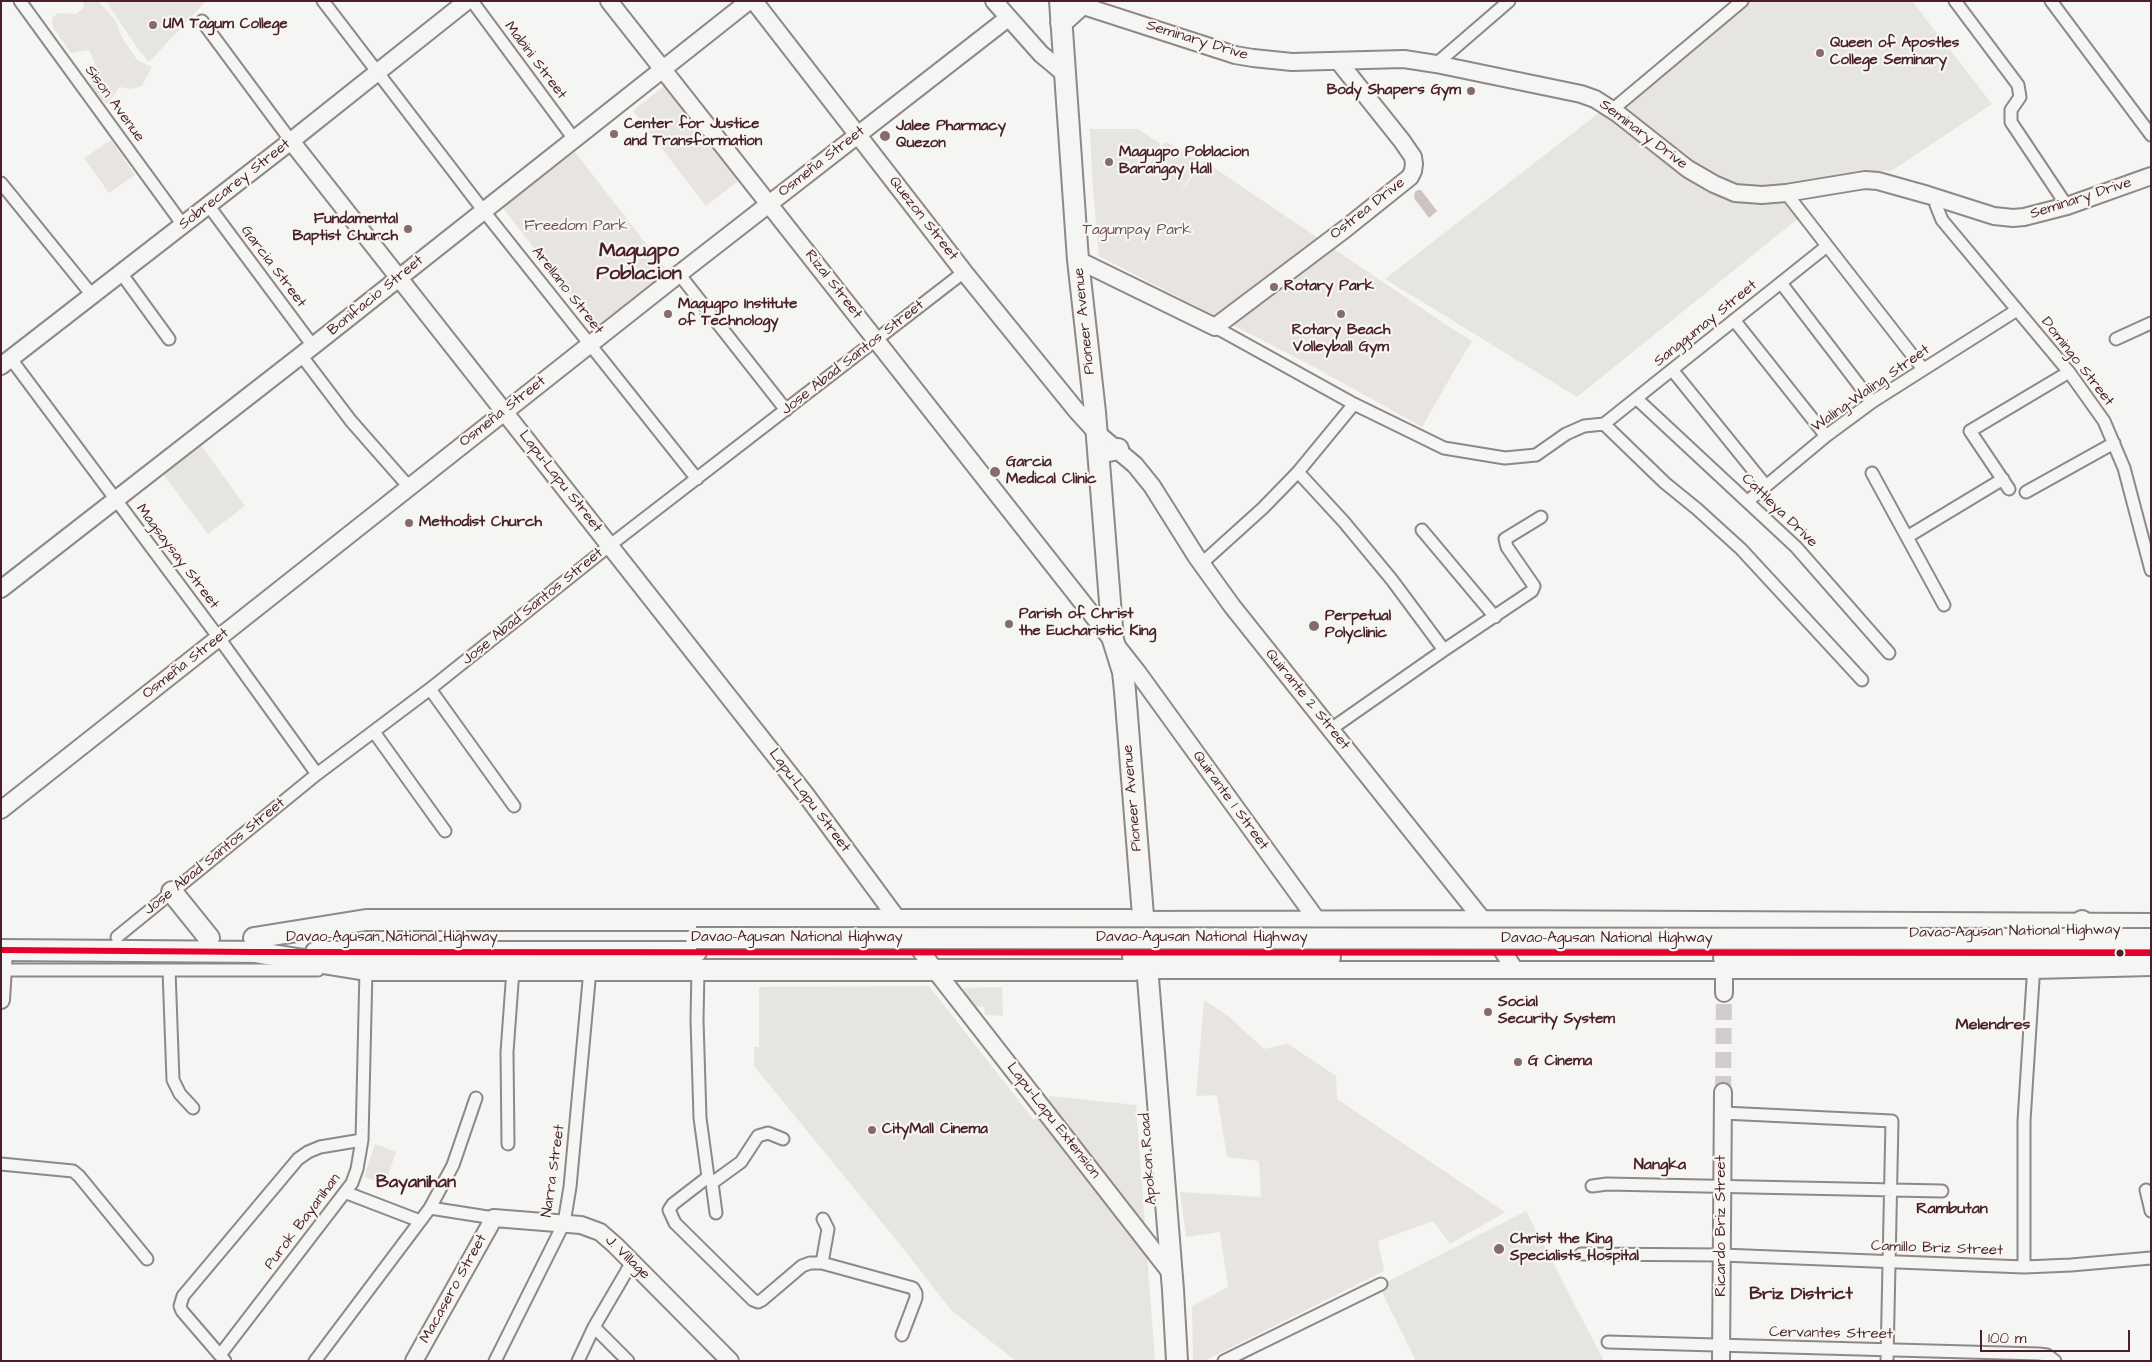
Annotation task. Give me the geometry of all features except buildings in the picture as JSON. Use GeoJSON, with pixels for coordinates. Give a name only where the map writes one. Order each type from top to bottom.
{"type":"FeatureCollection","features":[{"type":"Feature","properties":{"kind":"highway","name":"Pioneer Avenue"},"geometry":{"type":"LineString","coordinates":[[1060,1],[1078,260],[1097,433],[1109,451],[1113,640],[1123,672],[1140,964]]}},
{"type":"Feature","properties":{"kind":"highway"},"geometry":{"type":"LineString","coordinates":[[1061,23],[1075,3]]}},
{"type":"Feature","properties":{"kind":"highway"},"geometry":{"type":"LineString","coordinates":[[172,892],[209,938]]}},
{"type":"Feature","properties":{"kind":"highway","name":"Davao-Agusan National Highway"},"geometry":{"type":"LineString","coordinates":[[254,945],[366,920],[899,920],[1323,929]]}},
{"type":"Feature","properties":{"kind":"highway","name":"Davao-Agusan National Highway"},"geometry":{"type":"LineString","coordinates":[[1850,958],[1853,945],[1849,933],[2082,926],[2151,931]]}},
{"type":"Feature","properties":{"kind":"highway"},"geometry":{"type":"LineString","coordinates":[[1879,933],[1876,945],[1880,958]]}},
{"type":"Feature","properties":{"kind":"highway","name":"Davao-Agusan National Highway"},"geometry":{"type":"LineString","coordinates":[[117,944],[209,938],[254,945],[366,970],[590,970],[697,954],[2151,939]]}},
{"type":"Feature","properties":{"kind":"highway","name":"Davao-Agusan National Highway"},"geometry":{"type":"LineString","coordinates":[[2,946],[117,944],[254,945],[697,954],[2151,952]]}},
{"type":"Feature","properties":{"kind":"highway","name":"Davao-Agusan National Highway"},"geometry":{"type":"LineString","coordinates":[[697,954],[935,970],[1140,964],[1324,962]]}},
{"type":"Feature","properties":{"kind":"highway","name":"Davao-Agusan National Highway"},"geometry":{"type":"LineString","coordinates":[[1724,964],[1850,958],[2034,964],[2151,958]]}},
{"type":"Feature","properties":{"kind":"highway","name":"Apokon Road"},"geometry":{"type":"LineString","coordinates":[[1140,964],[1156,1253],[1166,1361]]}},
{"type":"Feature","properties":{"kind":"highway","name":"Apokon Road"},"geometry":{"type":"LineString","coordinates":[[1140,964],[1172,1273],[1177,1361]]}},
{"type":"Feature","properties":{"kind":"street","name":"Sison Avenue"},"geometry":{"type":"LineString","coordinates":[[20,1],[183,225]]}},
{"type":"Feature","properties":{"kind":"street","name":"Arellano Street"},"geometry":{"type":"LineString","coordinates":[[323,1],[484,210],[697,479]]}},
{"type":"Feature","properties":{"kind":"street","name":"Sobrecarey Street"},"geometry":{"type":"LineString","coordinates":[[6,362],[291,141],[467,1]]}},
{"type":"Feature","properties":{"kind":"street","name":"Mabini Street"},"geometry":{"type":"LineString","coordinates":[[472,1],[574,140]]}},
{"type":"Feature","properties":{"kind":"street","name":"Rizal Street"},"geometry":{"type":"LineString","coordinates":[[609,1],[1113,640]]}},
{"type":"Feature","properties":{"kind":"street","name":"Bonifacio Street"},"geometry":{"type":"LineString","coordinates":[[1,589],[749,1]]}},
{"type":"Feature","properties":{"kind":"street","name":"Quezon Street"},"geometry":{"type":"LineString","coordinates":[[754,1],[964,272],[1076,410],[1097,433]]}},
{"type":"Feature","properties":{"kind":"street"},"geometry":{"type":"LineString","coordinates":[[994,1],[1041,54],[1065,74]]}},
{"type":"Feature","properties":{"kind":"street"},"geometry":{"type":"LineString","coordinates":[[1436,64],[1510,1]]}},
{"type":"Feature","properties":{"kind":"street"},"geometry":{"type":"LineString","coordinates":[[1612,110],[1742,1]]}},
{"type":"Feature","properties":{"kind":"street"},"geometry":{"type":"LineString","coordinates":[[1955,1],[2018,85],[2020,97],[2011,110],[2010,122],[2066,206]]}},
{"type":"Feature","properties":{"kind":"street"},"geometry":{"type":"LineString","coordinates":[[2051,1],[2151,135]]}},
{"type":"Feature","properties":{"kind":"street","name":"Seminary Drive"},"geometry":{"type":"LineString","coordinates":[[1075,3],[1235,55],[1271,60],[1340,62],[1390,58],[1436,64],[1581,94],[1595,99],[1612,110],[1688,169],[1714,184],[1735,193],[1786,193],[1865,180],[1878,181],[2004,218],[2024,217],[2066,206],[2151,176]]}},
{"type":"Feature","properties":{"kind":"street","name":"Osmeña Street"},"geometry":{"type":"LineString","coordinates":[[1,810],[857,134],[1008,18]]}},
{"type":"Feature","properties":{"kind":"street","name":"Lapu-Lapu Street"},"geometry":{"type":"LineString","coordinates":[[202,21],[291,141],[806,795],[935,970]]}},
{"type":"Feature","properties":{"kind":"street","name":"Ostrea Drive"},"geometry":{"type":"LineString","coordinates":[[1215,327],[1410,177],[1413,171],[1414,164],[1409,150],[1340,62]]}},
{"type":"Feature","properties":{"kind":"street"},"geometry":{"type":"LineString","coordinates":[[1,183],[92,295]]}},
{"type":"Feature","properties":{"kind":"street"},"geometry":{"type":"LineString","coordinates":[[1786,193],[1923,370]]}},
{"type":"Feature","properties":{"kind":"street","name":"Domingo Street"},"geometry":{"type":"LineString","coordinates":[[1938,198],[1936,205],[1942,220],[2091,401],[2114,442],[2124,468],[2151,570]]}},
{"type":"Feature","properties":{"kind":"street","name":"Garcia Street"},"geometry":{"type":"LineString","coordinates":[[208,205],[307,350],[351,421],[409,487]]}},
{"type":"Feature","properties":{"kind":"street","name":"Sanggumay Street"},"geometry":{"type":"LineString","coordinates":[[1604,424],[1638,399],[1827,246]]}},
{"type":"Feature","properties":{"kind":"street"},"geometry":{"type":"LineString","coordinates":[[1078,260],[1215,327],[1354,404],[1444,448],[1505,458],[1536,455],[1566,434],[1584,426],[1604,424],[1665,483],[1741,549],[1862,680]]}},
{"type":"Feature","properties":{"kind":"street","name":"Jose Abad Santos Street"},"geometry":{"type":"LineString","coordinates":[[117,944],[172,892],[317,774],[430,689],[609,546],[964,272]]}},
{"type":"Feature","properties":{"kind":"street"},"geometry":{"type":"LineString","coordinates":[[121,273],[169,339]]}},
{"type":"Feature","properties":{"kind":"street"},"geometry":{"type":"LineString","coordinates":[[679,274],[786,410]]}},
{"type":"Feature","properties":{"kind":"street"},"geometry":{"type":"LineString","coordinates":[[1781,283],[1872,402]]}},
{"type":"Feature","properties":{"kind":"street","name":"Waling-Waling Street"},"geometry":{"type":"LineString","coordinates":[[1748,501],[1826,436],[1872,402],[2017,310]]}},
{"type":"Feature","properties":{"kind":"street"},"geometry":{"type":"LineString","coordinates":[[1734,320],[1826,436]]}},
{"type":"Feature","properties":{"kind":"street"},"geometry":{"type":"LineString","coordinates":[[2116,338],[2151,323]]}},
{"type":"Feature","properties":{"kind":"street","name":"Magsaysay Street"},"geometry":{"type":"LineString","coordinates":[[6,362],[115,500],[219,638],[317,774]]}},
{"type":"Feature","properties":{"kind":"street"},"geometry":{"type":"LineString","coordinates":[[1673,371],[1766,486]]}},
{"type":"Feature","properties":{"kind":"street"},"geometry":{"type":"LineString","coordinates":[[1907,538],[2006,484],[1970,431],[2069,372]]}},
{"type":"Feature","properties":{"kind":"street","name":"Cattleya Drive"},"geometry":{"type":"LineString","coordinates":[[1638,399],[1748,501],[1826,579],[1890,654]]}},
{"type":"Feature","properties":{"kind":"street"},"geometry":{"type":"LineString","coordinates":[[1201,564],[1263,508],[1298,472],[1354,404]]}},
{"type":"Feature","properties":{"kind":"street"},"geometry":{"type":"LineString","coordinates":[[2026,492],[2114,442]]}},
{"type":"Feature","properties":{"kind":"street","name":"Quirante 2 Street"},"geometry":{"type":"LineString","coordinates":[[1109,451],[1135,466],[1152,486],[1201,564],[1482,919],[1515,970]]}},
{"type":"Feature","properties":{"kind":"street"},"geometry":{"type":"LineString","coordinates":[[1298,472],[1344,522],[1392,580],[1444,650]]}},
{"type":"Feature","properties":{"kind":"street"},"geometry":{"type":"LineString","coordinates":[[1872,473],[1944,605]]}},
{"type":"Feature","properties":{"kind":"street"},"geometry":{"type":"LineString","coordinates":[[1331,730],[1534,588],[1523,568],[1507,547],[1504,539],[1541,517]]}},
{"type":"Feature","properties":{"kind":"street"},"geometry":{"type":"LineString","coordinates":[[1422,530],[1495,617]]}},
{"type":"Feature","properties":{"kind":"street","name":"Quirante 1 Street"},"geometry":{"type":"LineString","coordinates":[[1113,640],[1323,929]]}},
{"type":"Feature","properties":{"kind":"street"},"geometry":{"type":"LineString","coordinates":[[430,689],[514,806]]}},
{"type":"Feature","properties":{"kind":"street"},"geometry":{"type":"LineString","coordinates":[[374,732],[445,831]]}},
{"type":"Feature","properties":{"kind":"street"},"geometry":{"type":"LineString","coordinates":[[2151,922],[2082,926],[1482,919],[1323,929],[1324,962],[1515,970],[1724,964],[2034,964],[2151,968]]}},
{"type":"Feature","properties":{"kind":"street"},"geometry":{"type":"LineString","coordinates":[[1,1000],[2,946]]}},
{"type":"Feature","properties":{"kind":"street"},"geometry":{"type":"LineString","coordinates":[[697,954],[700,1118],[716,1213]]}},
{"type":"Feature","properties":{"kind":"street"},"geometry":{"type":"LineString","coordinates":[[1724,964],[1724,993]]}},
{"type":"Feature","properties":{"kind":"street"},"geometry":{"type":"LineString","coordinates":[[2024,1267],[2024,1121],[2026,1064],[2034,964]]}},
{"type":"Feature","properties":{"kind":"street"},"geometry":{"type":"LineString","coordinates":[[2,970],[366,970]]}},
{"type":"Feature","properties":{"kind":"street"},"geometry":{"type":"LineString","coordinates":[[169,970],[172,1080],[180,1094],[193,1108]]}},
{"type":"Feature","properties":{"kind":"street","name":"Purok Bayanihan"},"geometry":{"type":"LineString","coordinates":[[223,1358],[347,1193],[357,1169],[362,1140],[366,970]]}},
{"type":"Feature","properties":{"kind":"street"},"geometry":{"type":"LineString","coordinates":[[508,1144],[507,1052],[513,970]]}},
{"type":"Feature","properties":{"kind":"street","name":"Narra Street"},"geometry":{"type":"LineString","coordinates":[[495,1361],[564,1223],[570,1187],[590,970]]}},
{"type":"Feature","properties":{"kind":"street","name":"Lapu-Lapu Extension"},"geometry":{"type":"LineString","coordinates":[[935,970],[1172,1273]]}},
{"type":"Feature","properties":{"kind":"street","name":"Ricardo Briz Street"},"geometry":{"type":"LineString","coordinates":[[1722,1354],[1723,1092]]}},
{"type":"Feature","properties":{"kind":"street"},"geometry":{"type":"LineString","coordinates":[[315,1361],[430,1208],[453,1165],[476,1098]]}},
{"type":"Feature","properties":{"kind":"street"},"geometry":{"type":"LineString","coordinates":[[1723,1114],[1892,1120],[1887,1356]]}},
{"type":"Feature","properties":{"kind":"street"},"geometry":{"type":"LineString","coordinates":[[783,1139],[768,1133],[758,1136],[741,1162],[673,1204],[669,1210],[671,1217],[753,1300],[758,1302],[802,1266],[810,1263],[822,1263],[913,1288],[916,1298],[902,1335]]}},
{"type":"Feature","properties":{"kind":"street"},"geometry":{"type":"LineString","coordinates":[[223,1358],[182,1311],[180,1306],[183,1296],[298,1159],[320,1147],[362,1140]]}},
{"type":"Feature","properties":{"kind":"street"},"geometry":{"type":"LineString","coordinates":[[1,1164],[73,1171],[147,1259]]}},
{"type":"Feature","properties":{"kind":"street"},"geometry":{"type":"LineString","coordinates":[[1592,1186],[1607,1184],[1942,1191]]}},
{"type":"Feature","properties":{"kind":"street"},"geometry":{"type":"LineString","coordinates":[[2146,1190],[2151,1211]]}},
{"type":"Feature","properties":{"kind":"street"},"geometry":{"type":"LineString","coordinates":[[347,1193],[420,1221]]}},
{"type":"Feature","properties":{"kind":"street"},"geometry":{"type":"LineString","coordinates":[[430,1208],[494,1218]]}},
{"type":"Feature","properties":{"kind":"street","name":"J. Village"},"geometry":{"type":"LineString","coordinates":[[494,1218],[581,1225],[600,1232],[730,1361]]}},
{"type":"Feature","properties":{"kind":"street","name":"Macasero Street"},"geometry":{"type":"LineString","coordinates":[[414,1361],[494,1218]]}},
{"type":"Feature","properties":{"kind":"street"},"geometry":{"type":"LineString","coordinates":[[822,1263],[828,1229],[823,1219]]}},
{"type":"Feature","properties":{"kind":"street","name":"Camillo Briz Street"},"geometry":{"type":"LineString","coordinates":[[1581,1254],[1722,1255],[2024,1267],[2151,1258]]}},
{"type":"Feature","properties":{"kind":"street"},"geometry":{"type":"LineString","coordinates":[[578,1361],[594,1327],[632,1262]]}},
{"type":"Feature","properties":{"kind":"street"},"geometry":{"type":"LineString","coordinates":[[1224,1361],[1381,1284]]}},
{"type":"Feature","properties":{"kind":"street"},"geometry":{"type":"LineString","coordinates":[[594,1327],[628,1361]]}},
{"type":"Feature","properties":{"kind":"street","name":"Cervantes Street"},"geometry":{"type":"LineString","coordinates":[[1608,1342],[1722,1354],[1887,1356],[2040,1354],[2054,1359]]}},
{"type":"Feature","properties":{"kind":"shaded area","name":"UM Tagum College"},"geometry":{"type":"Polygon","coordinates":[[[106,1],[206,1],[149,62],[138,49],[106,1]]]}},
{"type":"Feature","properties":{"kind":"shaded area","name":"Queen of Apostles College Seminary"},"geometry":{"type":"Polygon","coordinates":[[[1750,1],[1912,1],[1992,104],[1891,171],[1858,171],[1761,188],[1741,186],[1724,180],[1701,167],[1624,106],[1750,1]]]}},
{"type":"Feature","properties":{"kind":"shaded area"},"geometry":{"type":"Polygon","coordinates":[[[1600,112],[1684,173],[1787,201],[1800,217],[1577,397],[1385,279],[1600,112]]]}},
{"type":"Feature","properties":{"kind":"shaded area"},"geometry":{"type":"Polygon","coordinates":[[[1090,129],[1138,129],[1161,144],[1138,177],[1092,177],[1090,129]]]}},
{"type":"Feature","properties":{"kind":"shaded area"},"geometry":{"type":"Polygon","coordinates":[[[1421,190],[1437,211],[1429,218],[1414,198],[1415,192],[1421,190]]]}},
{"type":"Feature","properties":{"kind":"shaded area"},"geometry":{"type":"Polygon","coordinates":[[[1448,326],[1472,341],[1454,371],[1430,356],[1448,326]]]}},
{"type":"Feature","properties":{"kind":"shaded area"},"geometry":{"type":"Polygon","coordinates":[[[200,444],[245,506],[208,534],[163,474],[200,444]]]}},
{"type":"Feature","properties":{"kind":"shaded area"},"geometry":{"type":"Polygon","coordinates":[[[929,986],[1034,1120],[1050,1096],[1136,1105],[1155,1361],[1016,1361],[951,1310],[754,1066],[754,1047],[759,1047],[759,987],[929,986]]]}},
{"type":"Feature","properties":{"kind":"shaded area"},"geometry":{"type":"Polygon","coordinates":[[[1002,987],[1003,1016],[985,1015],[984,1007],[973,1006],[963,988],[1002,987]]]}},
{"type":"Feature","properties":{"kind":"shaded area","name":"Christ the King Specialists Hospital"},"geometry":{"type":"Polygon","coordinates":[[[1526,1211],[1604,1361],[1416,1361],[1379,1286],[1526,1211]]]}},
{"type":"Feature","properties":{"kind":"green space"},"geometry":{"type":"Polygon","coordinates":[[[84,1],[98,1],[115,20],[122,37],[137,60],[152,67],[142,86],[131,89],[120,87],[107,104],[93,93],[91,76],[96,66],[89,50],[71,53],[53,28],[52,20],[54,16],[58,13],[76,14],[83,8],[84,1]]]}},
{"type":"Feature","properties":{"kind":"green space"},"geometry":{"type":"Polygon","coordinates":[[[664,86],[738,181],[706,206],[633,111],[664,86]]]}},
{"type":"Feature","properties":{"kind":"green space"},"geometry":{"type":"Polygon","coordinates":[[[111,140],[135,175],[109,193],[84,158],[111,140]]]}},
{"type":"Feature","properties":{"kind":"green space","name":"Rotary Park"},"geometry":{"type":"Polygon","coordinates":[[[1166,142],[1200,161],[1179,194],[1204,161],[1448,326],[1430,356],[1454,371],[1422,427],[1314,367],[1099,256],[1092,177],[1138,177],[1166,142]]]}},
{"type":"Feature","properties":{"kind":"green space","name":"Freedom Park"},"geometry":{"type":"Polygon","coordinates":[[[575,152],[668,272],[596,328],[503,208],[575,152]]]}},
{"type":"Feature","properties":{"kind":"green space"},"geometry":{"type":"Polygon","coordinates":[[[1204,1000],[1227,1015],[1264,1049],[1288,1044],[1336,1076],[1337,1099],[1505,1212],[1450,1244],[1433,1221],[1378,1241],[1384,1271],[1204,1361],[1193,1361],[1192,1306],[1228,1287],[1220,1232],[1186,1237],[1180,1192],[1261,1197],[1259,1161],[1227,1157],[1217,1095],[1196,1096],[1204,1000]]]}},
{"type":"Feature","properties":{"kind":"green space"},"geometry":{"type":"Polygon","coordinates":[[[375,1144],[396,1152],[385,1184],[364,1177],[375,1144]]]}},
{"type":"Feature","properties":{"kind":"tunnel"},"geometry":{"type":"LineString","coordinates":[[1723,1092],[1724,993]]}},
{"type":"Feature","properties":{"kind":"transit line"},"geometry":{"type":"LineString","coordinates":[[1,950],[254,952],[2151,953]]}},
{"type":"Feature","properties":{"kind":"place","name":"UM Tagum College"},"geometry":{"type":"Point","coordinates":[153,25]}},
{"type":"Feature","properties":{"kind":"place","name":"Queen of Apostles College Seminary"},"geometry":{"type":"Point","coordinates":[1820,53]}},
{"type":"Feature","properties":{"kind":"place","name":"Body Shapers Gym"},"geometry":{"type":"Point","coordinates":[1471,91]}},
{"type":"Feature","properties":{"kind":"place","name":"Center for Justice and Transformation"},"geometry":{"type":"Point","coordinates":[614,134]}},
{"type":"Feature","properties":{"kind":"place","name":"Jalee Pharmacy Quezon"},"geometry":{"type":"Point","coordinates":[885,136]}},
{"type":"Feature","properties":{"kind":"place","name":"Magugpo Poblacion Barangay Hall"},"geometry":{"type":"Point","coordinates":[1109,162]}},
{"type":"Feature","properties":{"kind":"place","name":"Fundamental Baptist Church"},"geometry":{"type":"Point","coordinates":[408,229]}},
{"type":"Feature","properties":{"kind":"place","name":"Rotary Park"},"geometry":{"type":"Point","coordinates":[1274,287]}},
{"type":"Feature","properties":{"kind":"place","name":"Magugpo Institute of Technology"},"geometry":{"type":"Point","coordinates":[668,314]}},
{"type":"Feature","properties":{"kind":"place","name":"Rotary Beach Volleyball Gym"},"geometry":{"type":"Point","coordinates":[1341,314]}},
{"type":"Feature","properties":{"kind":"place","name":"Garcia Medical Clinic"},"geometry":{"type":"Point","coordinates":[995,472]}},
{"type":"Feature","properties":{"kind":"place","name":"Methodist Church"},"geometry":{"type":"Point","coordinates":[409,523]}},
{"type":"Feature","properties":{"kind":"place","name":"Parish of Christ the Eucharistic King"},"geometry":{"type":"Point","coordinates":[1009,624]}},
{"type":"Feature","properties":{"kind":"place","name":"Perpetual Polyclinic"},"geometry":{"type":"Point","coordinates":[1314,626]}},
{"type":"Feature","properties":{"kind":"place","name":"Social Security System"},"geometry":{"type":"Point","coordinates":[1488,1012]}},
{"type":"Feature","properties":{"kind":"place","name":"G Cinema"},"geometry":{"type":"Point","coordinates":[1518,1062]}},
{"type":"Feature","properties":{"kind":"place","name":"CityMall Cinema"},"geometry":{"type":"Point","coordinates":[872,1130]}},
{"type":"Feature","properties":{"kind":"place","name":"Christ the King Specialists Hospital"},"geometry":{"type":"Point","coordinates":[1499,1249]}},
{"type":"Feature","properties":{"kind":"district","name":"Magugpo Poblacion"},"geometry":{"type":"Point","coordinates":[639,264]}},
{"type":"Feature","properties":{"kind":"district","name":"Melendres"},"geometry":{"type":"Point","coordinates":[1993,1026]}},
{"type":"Feature","properties":{"kind":"district","name":"Nangka"},"geometry":{"type":"Point","coordinates":[1660,1166]}},
{"type":"Feature","properties":{"kind":"district","name":"Bayanihan"},"geometry":{"type":"Point","coordinates":[416,1183]}},
{"type":"Feature","properties":{"kind":"district","name":"Rambutan"},"geometry":{"type":"Point","coordinates":[1952,1210]}},
{"type":"Feature","properties":{"kind":"district","name":"Briz District"},"geometry":{"type":"Point","coordinates":[1801,1295]}},
{"type":"Feature","properties":{"kind":"park label","name":"Tagumpay Park"},"geometry":{"type":"Point","coordinates":[1137,231]}}]}
